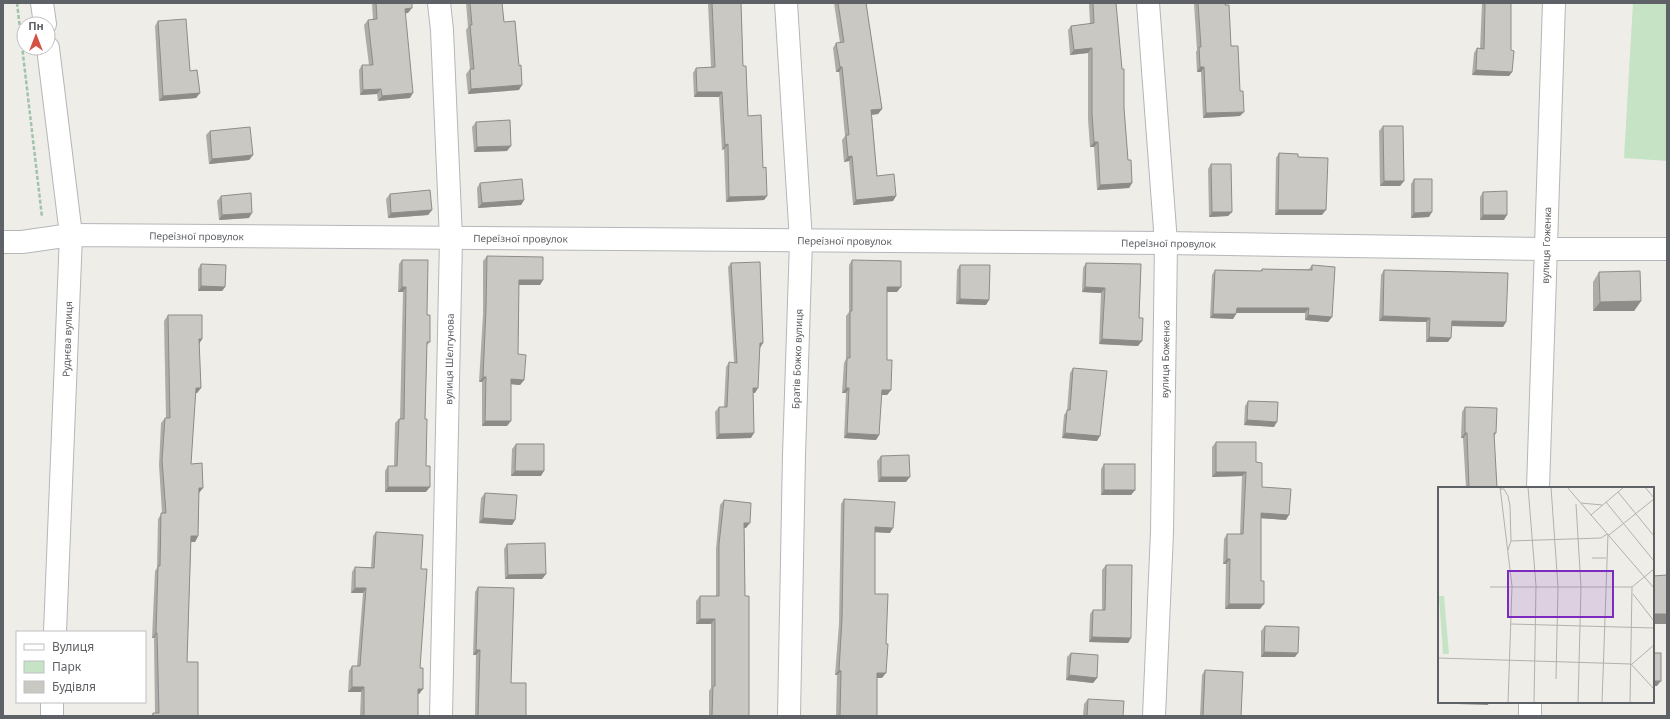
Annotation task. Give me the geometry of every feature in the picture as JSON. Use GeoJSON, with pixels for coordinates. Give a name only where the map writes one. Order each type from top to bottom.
{"type":"FeatureCollection","features":[{"type":"Feature","properties":{"kind":"street"},"geometry":{"type":"LineString","coordinates":[[42,3],[44,16]]}},
{"type":"Feature","properties":{"kind":"street","name":"вулиця Шелгунова"},"geometry":{"type":"LineString","coordinates":[[439,3],[442,37],[451,238],[441,716]]}},
{"type":"Feature","properties":{"kind":"street","name":"Братів Божко вулиця"},"geometry":{"type":"LineString","coordinates":[[786,3],[801,241],[794,455],[789,716]]}},
{"type":"Feature","properties":{"kind":"street","name":"вулиця Боженка"},"geometry":{"type":"LineString","coordinates":[[1148,3],[1166,243],[1162,532],[1154,716]]}},
{"type":"Feature","properties":{"kind":"street","name":"вулиця Гоженка"},"geometry":{"type":"LineString","coordinates":[[1538,487],[1554,3]]}},
{"type":"Feature","properties":{"kind":"street","name":"Руднєва вулиця"},"geometry":{"type":"LineString","coordinates":[[49,56],[71,236],[55,631]]}},
{"type":"Feature","properties":{"kind":"street","name":"Переїзної провулок"},"geometry":{"type":"LineString","coordinates":[[13,242],[71,236],[1166,243],[1546,249],[1667,249]]}},
{"type":"Feature","properties":{"kind":"street"},"geometry":{"type":"LineString","coordinates":[[52,703],[52,716]]}},
{"type":"Feature","properties":{"kind":"street"},"geometry":{"type":"LineString","coordinates":[[1530,703],[1530,716]]}},
{"type":"Feature","properties":{"kind":"path"},"geometry":{"type":"LineString","coordinates":[[17,3],[44,239]]}},
{"type":"Feature","properties":{"kind":"green space"},"geometry":{"type":"Polygon","coordinates":[[[1633,3],[1667,3],[1667,161],[1624,158],[1633,3]]]}},
{"type":"Feature","properties":{"kind":"building"},"geometry":{"type":"Polygon","coordinates":[[[376,3],[412,3],[412,8],[405,9],[413,93],[382,96],[381,89],[363,90],[362,65],[373,65],[368,20],[377,19],[376,3]]]}},
{"type":"Feature","properties":{"kind":"building"},"geometry":{"type":"Polygon","coordinates":[[[470,3],[502,3],[504,22],[515,21],[522,85],[471,89],[470,69],[474,69],[470,25],[472,25],[470,3]]]}},
{"type":"Feature","properties":{"kind":"building"},"geometry":{"type":"Polygon","coordinates":[[[712,3],[741,3],[743,66],[746,66],[748,116],[761,115],[763,168],[766,167],[767,196],[729,197],[728,144],[725,145],[722,92],[697,92],[696,68],[715,67],[712,3]]]}},
{"type":"Feature","properties":{"kind":"building"},"geometry":{"type":"Polygon","coordinates":[[[838,3],[866,3],[882,109],[871,110],[877,176],[894,174],[896,196],[856,200],[852,156],[848,157],[846,135],[849,135],[842,67],[840,67],[836,43],[844,42],[838,3]]]}},
{"type":"Feature","properties":{"kind":"building"},"geometry":{"type":"Polygon","coordinates":[[[1093,3],[1116,3],[1122,69],[1124,69],[1124,108],[1128,160],[1131,160],[1132,183],[1100,185],[1098,142],[1094,142],[1092,114],[1092,48],[1074,50],[1071,26],[1094,23],[1093,3]]]}},
{"type":"Feature","properties":{"kind":"building"},"geometry":{"type":"Polygon","coordinates":[[[1198,3],[1225,3],[1225,5],[1229,5],[1231,46],[1238,46],[1240,91],[1243,91],[1244,112],[1206,113],[1204,67],[1200,67],[1199,47],[1201,47],[1198,3]]]}},
{"type":"Feature","properties":{"kind":"building"},"geometry":{"type":"Polygon","coordinates":[[[1485,3],[1511,3],[1511,50],[1514,51],[1512,72],[1476,70],[1477,48],[1484,49],[1485,3]]]}},
{"type":"Feature","properties":{"kind":"building"},"geometry":{"type":"Polygon","coordinates":[[[186,19],[190,71],[197,70],[200,93],[163,96],[158,21],[186,19]]]}},
{"type":"Feature","properties":{"kind":"building"},"geometry":{"type":"Polygon","coordinates":[[[510,120],[511,146],[477,147],[476,122],[510,120]]]}},
{"type":"Feature","properties":{"kind":"building"},"geometry":{"type":"Polygon","coordinates":[[[1383,126],[1403,126],[1404,181],[1384,181],[1383,126]]]}},
{"type":"Feature","properties":{"kind":"building"},"geometry":{"type":"Polygon","coordinates":[[[250,127],[253,155],[212,159],[210,131],[250,127]]]}},
{"type":"Feature","properties":{"kind":"building"},"geometry":{"type":"Polygon","coordinates":[[[1279,153],[1298,154],[1298,157],[1328,158],[1326,210],[1278,210],[1279,153]]]}},
{"type":"Feature","properties":{"kind":"building"},"geometry":{"type":"Polygon","coordinates":[[[1211,164],[1231,164],[1232,212],[1212,212],[1211,164]]]}},
{"type":"Feature","properties":{"kind":"building"},"geometry":{"type":"Polygon","coordinates":[[[522,179],[524,200],[482,203],[480,183],[522,179]]]}},
{"type":"Feature","properties":{"kind":"building"},"geometry":{"type":"Polygon","coordinates":[[[1414,179],[1432,179],[1432,212],[1414,213],[1414,179]]]}},
{"type":"Feature","properties":{"kind":"building"},"geometry":{"type":"Polygon","coordinates":[[[430,190],[432,210],[391,213],[390,194],[430,190]]]}},
{"type":"Feature","properties":{"kind":"building"},"geometry":{"type":"Polygon","coordinates":[[[1507,191],[1507,215],[1483,215],[1483,192],[1507,191]]]}},
{"type":"Feature","properties":{"kind":"building"},"geometry":{"type":"Polygon","coordinates":[[[251,193],[252,213],[222,215],[221,196],[251,193]]]}},
{"type":"Feature","properties":{"kind":"building"},"geometry":{"type":"Polygon","coordinates":[[[487,256],[543,257],[543,280],[519,280],[518,354],[526,355],[524,380],[511,379],[511,421],[485,421],[486,377],[483,377],[487,256]]]}},
{"type":"Feature","properties":{"kind":"building"},"geometry":{"type":"Polygon","coordinates":[[[402,260],[428,260],[427,315],[430,315],[430,342],[427,342],[425,419],[427,419],[426,466],[430,466],[430,487],[388,487],[388,466],[397,466],[399,419],[404,419],[406,287],[402,287],[402,260]]]}},
{"type":"Feature","properties":{"kind":"building"},"geometry":{"type":"Polygon","coordinates":[[[852,260],[901,261],[901,287],[887,287],[887,360],[892,360],[891,390],[882,390],[879,435],[847,433],[849,388],[846,388],[847,358],[850,358],[852,260]]]}},
{"type":"Feature","properties":{"kind":"building"},"geometry":{"type":"Polygon","coordinates":[[[760,262],[763,343],[760,343],[758,388],[753,388],[754,433],[719,434],[719,407],[727,407],[729,362],[737,363],[731,263],[760,262]]]}},
{"type":"Feature","properties":{"kind":"building"},"geometry":{"type":"Polygon","coordinates":[[[1086,263],[1141,264],[1139,318],[1143,318],[1142,341],[1102,339],[1105,288],[1085,287],[1086,263]]]}},
{"type":"Feature","properties":{"kind":"building"},"geometry":{"type":"Polygon","coordinates":[[[201,264],[226,265],[225,287],[201,286],[201,264]]]}},
{"type":"Feature","properties":{"kind":"building"},"geometry":{"type":"Polygon","coordinates":[[[960,265],[990,265],[989,300],[960,299],[960,265]]]}},
{"type":"Feature","properties":{"kind":"building"},"geometry":{"type":"Polygon","coordinates":[[[1312,265],[1335,267],[1332,317],[1308,315],[1309,308],[1237,308],[1236,314],[1213,314],[1215,270],[1312,270],[1312,265]]]}},
{"type":"Feature","properties":{"kind":"building"},"geometry":{"type":"Polygon","coordinates":[[[1384,270],[1508,273],[1506,322],[1452,321],[1451,338],[1429,337],[1430,318],[1383,316],[1384,270]]]}},
{"type":"Feature","properties":{"kind":"building"},"geometry":{"type":"Polygon","coordinates":[[[1640,271],[1641,301],[1600,302],[1599,272],[1640,271]]]}},
{"type":"Feature","properties":{"kind":"building"},"geometry":{"type":"Polygon","coordinates":[[[168,315],[202,315],[202,339],[199,339],[201,388],[196,388],[191,464],[202,463],[203,488],[199,488],[198,536],[191,536],[187,662],[198,662],[198,716],[153,716],[153,713],[159,713],[156,633],[158,566],[160,566],[161,513],[166,513],[162,460],[165,418],[170,418],[168,315]]]}},
{"type":"Feature","properties":{"kind":"building"},"geometry":{"type":"Polygon","coordinates":[[[1073,368],[1107,371],[1100,436],[1065,433],[1067,410],[1070,410],[1073,368]]]}},
{"type":"Feature","properties":{"kind":"building"},"geometry":{"type":"Polygon","coordinates":[[[1248,401],[1278,402],[1277,422],[1247,420],[1248,401]]]}},
{"type":"Feature","properties":{"kind":"building"},"geometry":{"type":"Polygon","coordinates":[[[1465,407],[1497,408],[1496,433],[1494,433],[1497,487],[1469,487],[1467,433],[1465,433],[1465,407]]]}},
{"type":"Feature","properties":{"kind":"building"},"geometry":{"type":"Polygon","coordinates":[[[1216,442],[1256,442],[1256,462],[1262,463],[1262,487],[1291,489],[1289,515],[1261,513],[1261,581],[1264,581],[1264,604],[1229,604],[1230,559],[1227,559],[1227,534],[1243,534],[1246,472],[1216,472],[1216,442]]]}},
{"type":"Feature","properties":{"kind":"building"},"geometry":{"type":"Polygon","coordinates":[[[516,444],[544,444],[544,471],[515,471],[516,444]]]}},
{"type":"Feature","properties":{"kind":"building"},"geometry":{"type":"Polygon","coordinates":[[[909,455],[910,477],[881,477],[881,456],[909,455]]]}},
{"type":"Feature","properties":{"kind":"building"},"geometry":{"type":"Polygon","coordinates":[[[1104,464],[1135,464],[1135,490],[1104,490],[1104,464]]]}},
{"type":"Feature","properties":{"kind":"building"},"geometry":{"type":"Polygon","coordinates":[[[485,493],[517,495],[515,520],[483,518],[485,493]]]}},
{"type":"Feature","properties":{"kind":"building"},"geometry":{"type":"Polygon","coordinates":[[[844,499],[895,502],[893,528],[875,527],[875,594],[888,594],[886,644],[888,644],[886,673],[877,673],[877,716],[840,716],[841,671],[839,670],[842,619],[844,499]]]}},
{"type":"Feature","properties":{"kind":"building"},"geometry":{"type":"Polygon","coordinates":[[[724,500],[751,503],[750,523],[744,523],[745,596],[749,596],[749,716],[712,716],[713,686],[715,686],[715,619],[700,619],[700,596],[719,596],[719,544],[724,500]]]}},
{"type":"Feature","properties":{"kind":"building"},"geometry":{"type":"Polygon","coordinates":[[[376,532],[423,535],[421,569],[427,569],[420,668],[423,668],[423,689],[418,689],[418,716],[364,716],[364,687],[352,687],[352,666],[360,666],[366,588],[355,588],[355,567],[374,568],[376,532]]]}},
{"type":"Feature","properties":{"kind":"building"},"geometry":{"type":"Polygon","coordinates":[[[545,543],[546,574],[508,575],[507,544],[545,543]]]}},
{"type":"Feature","properties":{"kind":"building"},"geometry":{"type":"Polygon","coordinates":[[[1106,565],[1132,565],[1131,638],[1092,637],[1093,610],[1105,610],[1106,565]]]}},
{"type":"Feature","properties":{"kind":"building"},"geometry":{"type":"Polygon","coordinates":[[[1667,575],[1667,614],[1654,614],[1654,576],[1667,575]]]}},
{"type":"Feature","properties":{"kind":"building"},"geometry":{"type":"Polygon","coordinates":[[[478,587],[514,588],[511,683],[526,683],[526,716],[478,716],[480,650],[476,650],[478,587]]]}},
{"type":"Feature","properties":{"kind":"building"},"geometry":{"type":"Polygon","coordinates":[[[1265,626],[1299,627],[1298,653],[1264,652],[1265,626]]]}},
{"type":"Feature","properties":{"kind":"building"},"geometry":{"type":"Polygon","coordinates":[[[1071,653],[1098,655],[1097,678],[1069,675],[1071,653]]]}},
{"type":"Feature","properties":{"kind":"building"},"geometry":{"type":"Polygon","coordinates":[[[1654,653],[1661,653],[1661,681],[1654,681],[1654,653]]]}},
{"type":"Feature","properties":{"kind":"building"},"geometry":{"type":"Polygon","coordinates":[[[1205,670],[1243,672],[1241,716],[1203,716],[1205,670]]]}},
{"type":"Feature","properties":{"kind":"building"},"geometry":{"type":"Polygon","coordinates":[[[1088,699],[1124,701],[1123,716],[1087,716],[1088,699]]]}}]}
